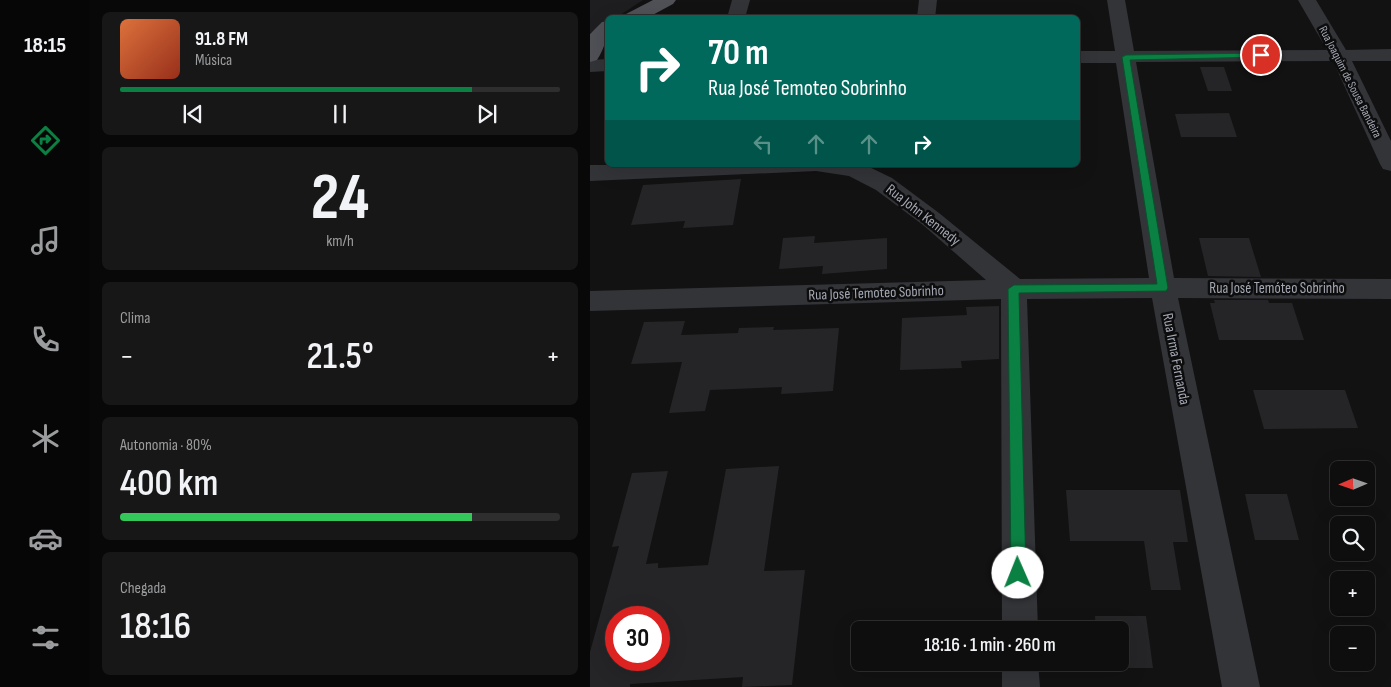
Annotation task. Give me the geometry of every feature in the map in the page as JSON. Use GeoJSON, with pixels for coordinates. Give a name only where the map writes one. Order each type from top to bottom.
{"type":"FeatureCollection","features":[{"type":"Feature","properties":{"kind":"main road"},"geometry":{"type":"LineString","coordinates":[[624,15],[649,0]]}},
{"type":"Feature","properties":{"kind":"main road"},"geometry":{"type":"LineString","coordinates":[[638,15],[667,0]]}},
{"type":"Feature","properties":{"kind":"main road"},"geometry":{"type":"LineString","coordinates":[[595,52],[596,36],[605,28]]}},
{"type":"Feature","properties":{"kind":"street"},"geometry":{"type":"LineString","coordinates":[[737,15],[741,0]]}},
{"type":"Feature","properties":{"kind":"street"},"geometry":{"type":"LineString","coordinates":[[926,15],[928,0]]}},
{"type":"Feature","properties":{"kind":"street","name":"Rua Irma Fernanda"},"geometry":{"type":"LineString","coordinates":[[1116,0],[1162,288],[1241,687]]}},
{"type":"Feature","properties":{"kind":"street","name":"Rua Joaquim de Sousa Bandeira"},"geometry":{"type":"LineString","coordinates":[[1307,0],[1339,54],[1391,164]]}},
{"type":"Feature","properties":{"kind":"street"},"geometry":{"type":"LineString","coordinates":[[595,52],[605,62]]}},
{"type":"Feature","properties":{"kind":"street"},"geometry":{"type":"LineString","coordinates":[[1080,57],[1391,55]]}},
{"type":"Feature","properties":{"kind":"street"},"geometry":{"type":"LineString","coordinates":[[590,173],[755,167]]}},
{"type":"Feature","properties":{"kind":"street","name":"Rua John Kennedy"},"geometry":{"type":"LineString","coordinates":[[838,167],[854,169],[884,184],[931,219],[1014,289]]}},
{"type":"Feature","properties":{"kind":"street","name":"Rua José Temóteo Sobrinho"},"geometry":{"type":"LineString","coordinates":[[1162,288],[1391,289]]}},
{"type":"Feature","properties":{"kind":"street","name":"Rua José Temoteo Sobrinho"},"geometry":{"type":"LineString","coordinates":[[590,301],[1014,289],[1162,288]]}},
{"type":"Feature","properties":{"kind":"street"},"geometry":{"type":"LineString","coordinates":[[1014,289],[1020,621]]}},
{"type":"Feature","properties":{"kind":"street"},"geometry":{"type":"LineString","coordinates":[[1020,671],[1021,687]]}},
{"type":"Feature","properties":{"kind":"shaded area"},"geometry":{"type":"Polygon","coordinates":[[[590,0],[643,0],[620,15],[605,15],[605,24],[590,33],[590,0]]]}},
{"type":"Feature","properties":{"kind":"building"},"geometry":{"type":"Polygon","coordinates":[[[1200,67],[1224,67],[1232,91],[1208,91],[1200,67]]]}},
{"type":"Feature","properties":{"kind":"building"},"geometry":{"type":"Polygon","coordinates":[[[1229,113],[1237,137],[1181,137],[1175,114],[1229,113]]]}},
{"type":"Feature","properties":{"kind":"building"},"geometry":{"type":"Polygon","coordinates":[[[741,179],[733,225],[683,228],[685,221],[631,225],[643,185],[741,179]]]}},
{"type":"Feature","properties":{"kind":"building"},"geometry":{"type":"Polygon","coordinates":[[[815,236],[814,243],[887,238],[887,269],[822,274],[823,266],[779,269],[783,238],[815,236]]]}},
{"type":"Feature","properties":{"kind":"building"},"geometry":{"type":"Polygon","coordinates":[[[1199,238],[1249,238],[1261,277],[1208,276],[1199,238]]]}},
{"type":"Feature","properties":{"kind":"building"},"geometry":{"type":"Polygon","coordinates":[[[1214,300],[1268,300],[1269,303],[1292,303],[1304,340],[1219,340],[1210,303],[1215,303],[1214,300]]]}},
{"type":"Feature","properties":{"kind":"building"},"geometry":{"type":"Polygon","coordinates":[[[999,306],[999,359],[961,361],[962,368],[900,370],[902,318],[967,315],[966,307],[999,306]]]}},
{"type":"Feature","properties":{"kind":"building"},"geometry":{"type":"Polygon","coordinates":[[[685,321],[681,335],[738,333],[739,328],[774,327],[773,330],[839,328],[833,391],[781,394],[782,387],[710,390],[705,411],[669,413],[682,362],[631,364],[644,322],[685,321]]]}},
{"type":"Feature","properties":{"kind":"building"},"geometry":{"type":"Polygon","coordinates":[[[1253,390],[1345,390],[1358,428],[1264,429],[1253,390]]]}},
{"type":"Feature","properties":{"kind":"building"},"geometry":{"type":"Polygon","coordinates":[[[779,466],[764,571],[805,570],[792,685],[742,687],[743,677],[630,684],[630,687],[590,687],[590,652],[619,546],[612,547],[632,473],[668,471],[646,564],[658,563],[658,568],[708,565],[726,469],[779,466]]]}},
{"type":"Feature","properties":{"kind":"building"},"geometry":{"type":"Polygon","coordinates":[[[1066,490],[1180,490],[1188,542],[1173,542],[1181,590],[1151,590],[1144,541],[1070,541],[1066,490]]]}},
{"type":"Feature","properties":{"kind":"building"},"geometry":{"type":"Polygon","coordinates":[[[1245,494],[1287,494],[1299,540],[1255,540],[1245,494]]]}},
{"type":"Feature","properties":{"kind":"building"},"geometry":{"type":"Polygon","coordinates":[[[1095,616],[1146,616],[1153,668],[1129,668],[1129,621],[1095,621],[1095,616]]]}},
{"type":"Feature","properties":{"kind":"route"},"geometry":{"type":"LineString","coordinates":[[1018,573],[1014,289],[1162,288],[1126,57],[1261,55]]}}]}
